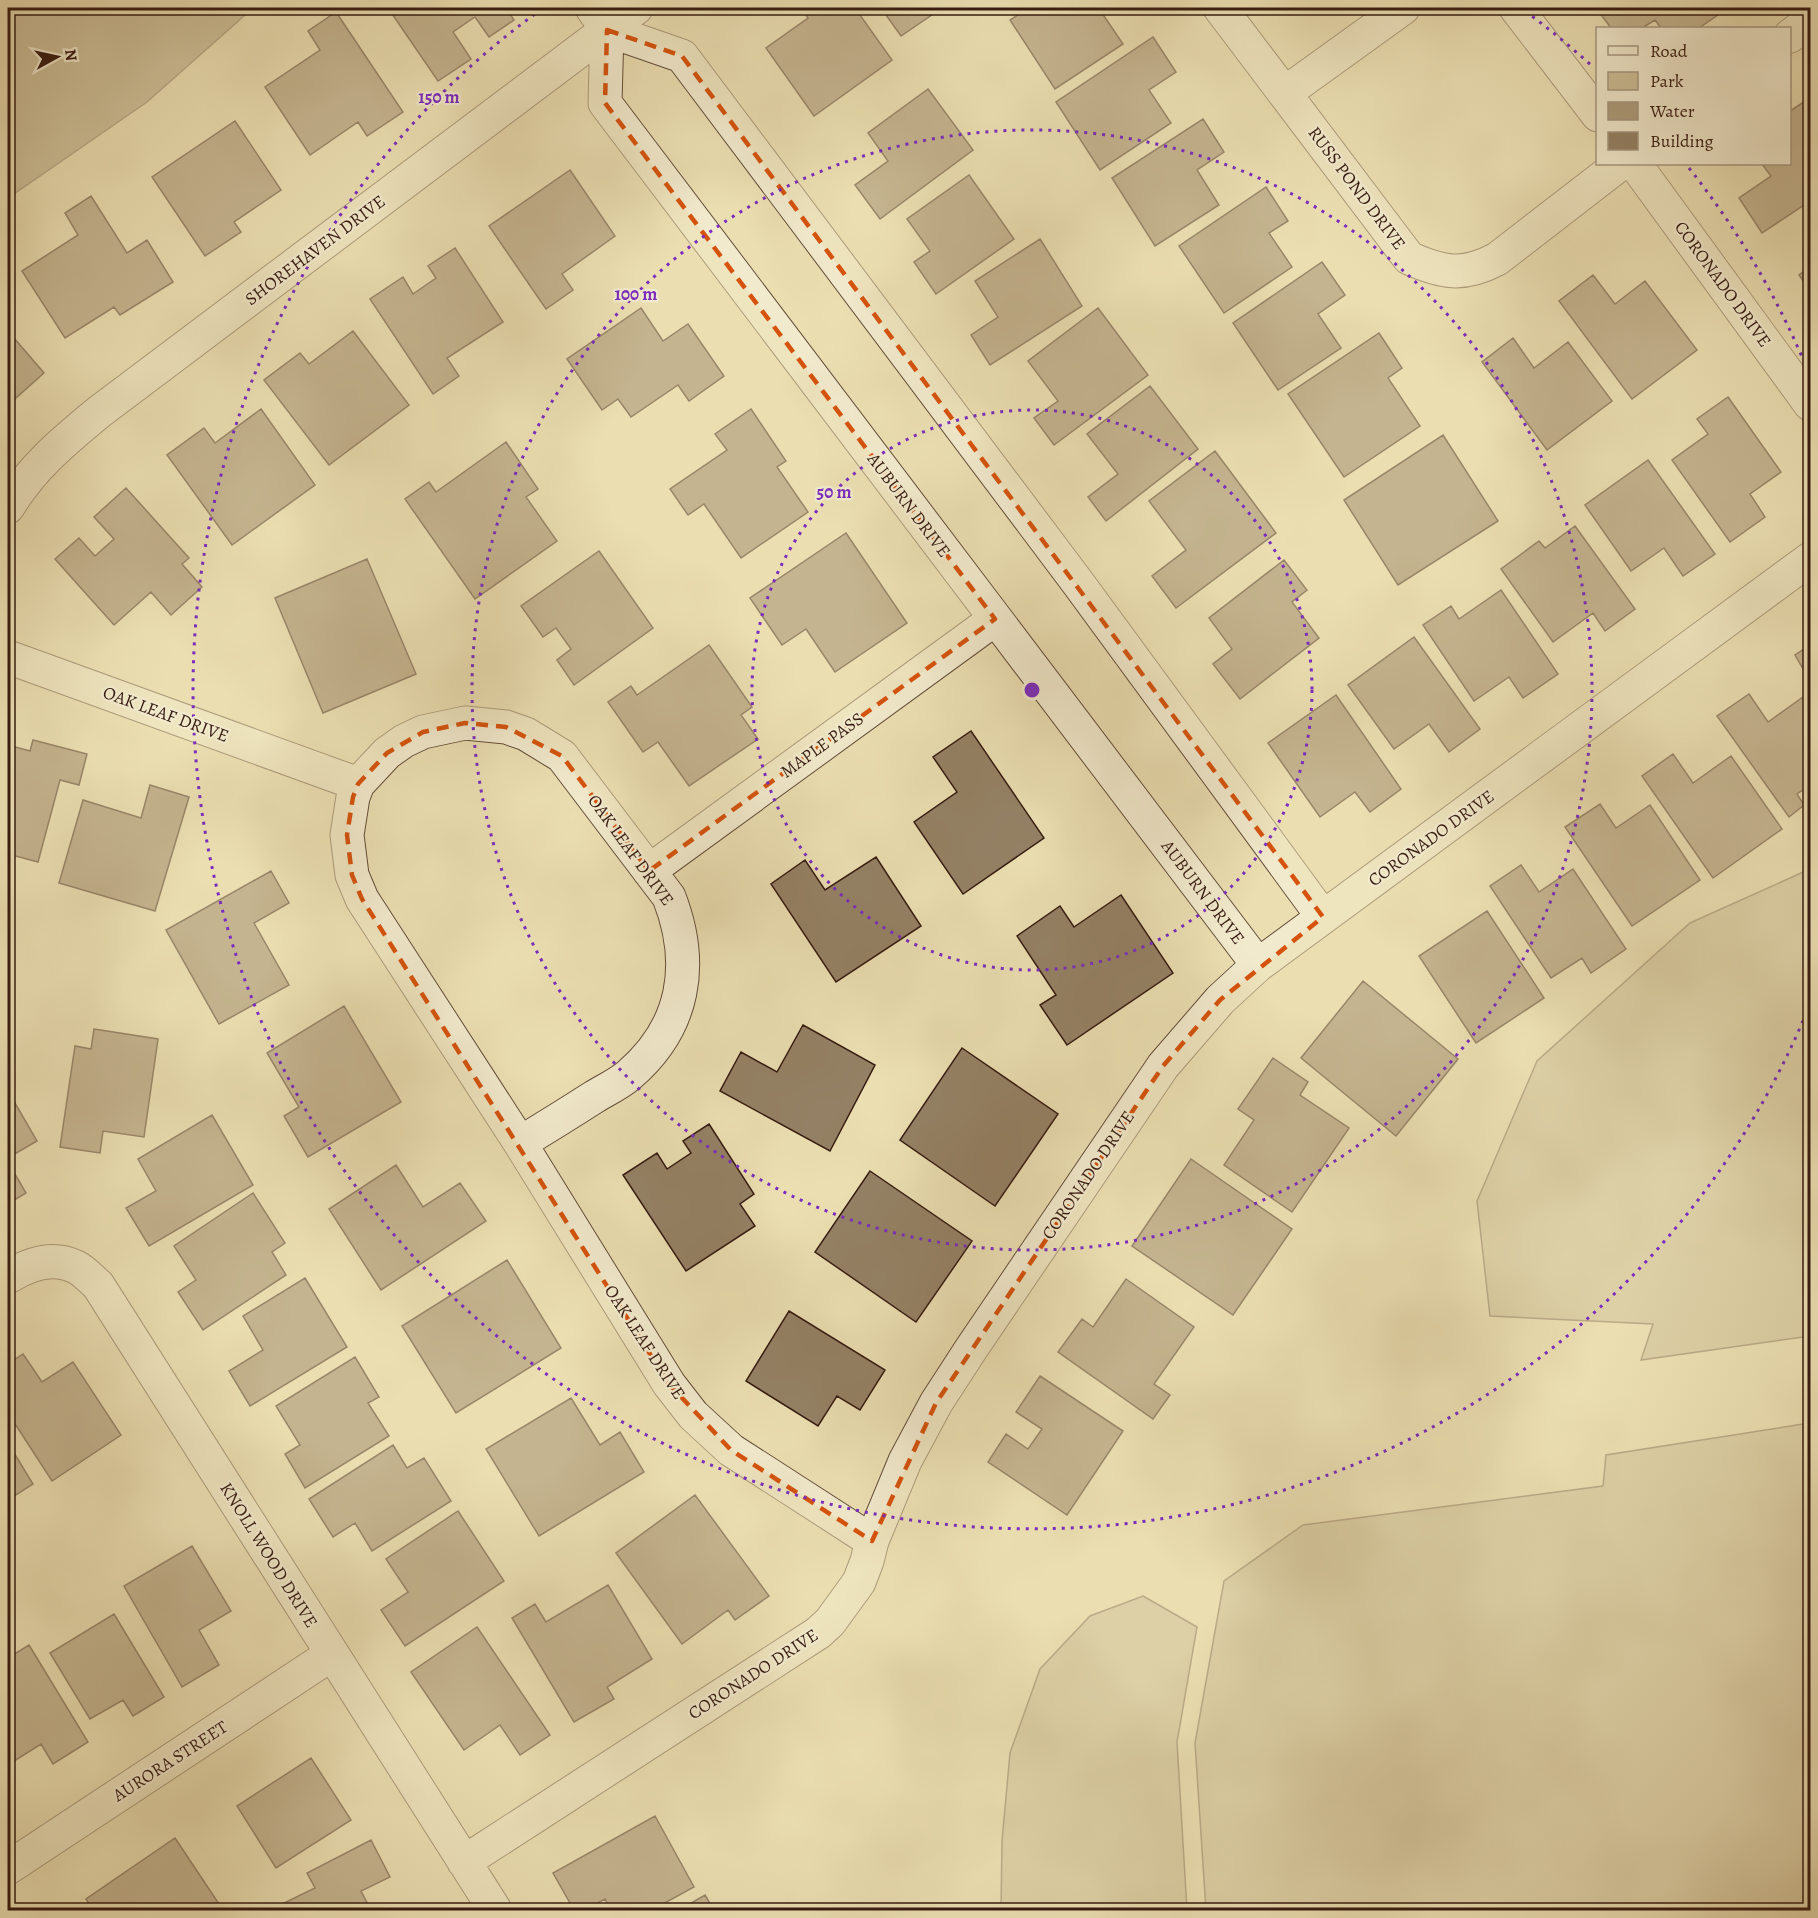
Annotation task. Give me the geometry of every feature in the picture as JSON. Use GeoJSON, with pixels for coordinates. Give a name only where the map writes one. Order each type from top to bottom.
{"type":"FeatureCollection","features":[{"type":"Feature","properties":{"kind":"street","name":"SHOREHAVEN DRIVE"},"geometry":{"type":"LineString","coordinates":[[8,507],[20,487],[48,454],[99,412],[600,19],[636,8]]}},
{"type":"Feature","properties":{"kind":"street","name":"RUSS POND DRIVE"},"geometry":{"type":"LineString","coordinates":[[1220,8],[1409,258],[1434,269],[1461,272],[1497,259],[1619,165]]}},
{"type":"Feature","properties":{"kind":"street"},"geometry":{"type":"LineString","coordinates":[[1285,93],[1403,8]]}},
{"type":"Feature","properties":{"kind":"street"},"geometry":{"type":"LineString","coordinates":[[1516,8],[1596,112]]}},
{"type":"Feature","properties":{"kind":"street","name":"AUBURN DRIVE"},"geometry":{"type":"LineString","coordinates":[[600,19],[605,103],[1258,965]]}},
{"type":"Feature","properties":{"kind":"street"},"geometry":{"type":"LineString","coordinates":[[600,19],[682,56],[1078,583],[1323,917]]}},
{"type":"Feature","properties":{"kind":"street"},"geometry":{"type":"LineString","coordinates":[[1791,35],[1810,21]]}},
{"type":"Feature","properties":{"kind":"street","name":"CORONADO DRIVE"},"geometry":{"type":"LineString","coordinates":[[1636,165],[1810,404]]}},
{"type":"Feature","properties":{"kind":"street","name":"CORONADO DRIVE"},"geometry":{"type":"LineString","coordinates":[[464,1862],[818,1633],[830,1622],[859,1582],[872,1541],[905,1461],[936,1403],[1163,1066],[1220,1000],[1258,965],[1810,559]]}},
{"type":"Feature","properties":{"kind":"street","name":"MAPLE PASS"},"geometry":{"type":"LineString","coordinates":[[649,871],[996,619]]}},
{"type":"Feature","properties":{"kind":"street","name":"OAK LEAF DRIVE"},"geometry":{"type":"LineString","coordinates":[[8,657],[358,784]]}},
{"type":"Feature","properties":{"kind":"street","name":"OAK LEAF DRIVE"},"geometry":{"type":"LineString","coordinates":[[520,1143],[626,1077],[658,1045],[669,1026],[682,984],[684,961],[682,939],[669,897],[562,756],[526,734],[506,727],[465,723],[423,732],[404,741],[387,753],[358,784],[353,797],[347,835],[352,875],[362,899],[520,1143],[669,1384],[693,1415],[731,1450],[872,1541]]}},
{"type":"Feature","properties":{"kind":"street","name":"KNOLL WOOD DRIVE"},"geometry":{"type":"LineString","coordinates":[[8,1277],[38,1263],[57,1262],[76,1267],[98,1285],[495,1911]]}},
{"type":"Feature","properties":{"kind":"street","name":"AURORA STREET"},"geometry":{"type":"LineString","coordinates":[[8,1868],[332,1654]]}},
{"type":"Feature","properties":{"kind":"highlighted area"},"geometry":{"type":"Polygon","coordinates":[[[607,30],[682,56],[1323,917],[1220,1000],[1163,1066],[936,1403],[872,1541],[731,1450],[669,1384],[362,899],[352,875],[347,835],[353,797],[358,784],[387,753],[423,732],[465,723],[506,727],[562,756],[649,871],[995,619],[605,103],[607,30]]]}},
{"type":"Feature","properties":{"kind":"green space"},"geometry":{"type":"Polygon","coordinates":[[[1810,869],[1810,1336],[1641,1360],[1653,1324],[1490,1316],[1477,1201],[1537,1061],[1690,923],[1810,869]]]}},
{"type":"Feature","properties":{"kind":"green space"},"geometry":{"type":"Polygon","coordinates":[[[1810,1423],[1810,1910],[1206,1910],[1195,1743],[1224,1581],[1303,1525],[1603,1486],[1606,1455],[1810,1423]]]}},
{"type":"Feature","properties":{"kind":"green space"},"geometry":{"type":"Polygon","coordinates":[[[1143,1596],[1197,1627],[1177,1742],[1187,1910],[1001,1910],[1002,1841],[1010,1753],[1040,1669],[1090,1616],[1143,1596]]]}},
{"type":"Feature","properties":{"kind":"water"},"geometry":{"type":"Polygon","coordinates":[[[8,8],[253,8],[147,102],[8,198],[8,8]]]}},
{"type":"Feature","properties":{"kind":"building"},"geometry":{"type":"Polygon","coordinates":[[[388,8],[506,8],[514,20],[489,37],[475,17],[453,32],[471,59],[438,81],[388,8]]]}},
{"type":"Feature","properties":{"kind":"building"},"geometry":{"type":"Polygon","coordinates":[[[801,8],[855,8],[892,60],[814,116],[766,48],[808,18],[801,8]]]}},
{"type":"Feature","properties":{"kind":"building"},"geometry":{"type":"Polygon","coordinates":[[[881,8],[942,8],[901,36],[881,8]]]}},
{"type":"Feature","properties":{"kind":"building"},"geometry":{"type":"Polygon","coordinates":[[[1029,8],[1104,8],[1100,10],[1123,44],[1055,89],[1010,20],[1029,8]]]}},
{"type":"Feature","properties":{"kind":"building"},"geometry":{"type":"Polygon","coordinates":[[[1596,8],[1728,8],[1700,27],[1660,27],[1655,20],[1644,27],[1610,27],[1596,8]]]}},
{"type":"Feature","properties":{"kind":"building"},"geometry":{"type":"Polygon","coordinates":[[[336,12],[403,112],[367,136],[358,122],[310,155],[265,87],[320,50],[308,31],[336,12]]]}},
{"type":"Feature","properties":{"kind":"building"},"geometry":{"type":"Polygon","coordinates":[[[1153,37],[1176,72],[1149,90],[1171,123],[1100,170],[1056,102],[1153,37]]]}},
{"type":"Feature","properties":{"kind":"building"},"geometry":{"type":"Polygon","coordinates":[[[928,89],[973,150],[880,219],[855,185],[888,161],[868,133],[928,89]]]}},
{"type":"Feature","properties":{"kind":"building"},"geometry":{"type":"Polygon","coordinates":[[[1810,98],[1810,201],[1762,233],[1739,198],[1771,176],[1763,165],[1791,165],[1791,110],[1810,98]]]}},
{"type":"Feature","properties":{"kind":"building"},"geometry":{"type":"Polygon","coordinates":[[[1203,119],[1224,152],[1197,170],[1219,205],[1155,246],[1112,178],[1203,119]]]}},
{"type":"Feature","properties":{"kind":"building"},"geometry":{"type":"Polygon","coordinates":[[[235,121],[281,190],[234,222],[241,232],[205,256],[152,177],[235,121]]]}},
{"type":"Feature","properties":{"kind":"building"},"geometry":{"type":"Polygon","coordinates":[[[570,170],[615,236],[562,274],[573,290],[546,309],[489,226],[570,170]]]}},
{"type":"Feature","properties":{"kind":"building"},"geometry":{"type":"Polygon","coordinates":[[[969,175],[1014,239],[936,294],[914,262],[930,251],[907,219],[969,175]]]}},
{"type":"Feature","properties":{"kind":"building"},"geometry":{"type":"Polygon","coordinates":[[[1266,187],[1288,221],[1269,233],[1292,267],[1224,313],[1179,246],[1266,187]]]}},
{"type":"Feature","properties":{"kind":"building"},"geometry":{"type":"Polygon","coordinates":[[[91,196],[127,253],[147,240],[173,282],[120,315],[114,307],[65,338],[22,271],[78,235],[65,213],[91,196]]]}},
{"type":"Feature","properties":{"kind":"building"},"geometry":{"type":"Polygon","coordinates":[[[1810,216],[1810,231],[1804,220],[1810,216]]]}},
{"type":"Feature","properties":{"kind":"building"},"geometry":{"type":"Polygon","coordinates":[[[1040,239],[1082,306],[990,365],[971,335],[998,317],[975,281],[1040,239]]]}},
{"type":"Feature","properties":{"kind":"building"},"geometry":{"type":"Polygon","coordinates":[[[455,248],[503,322],[447,358],[459,376],[433,394],[370,299],[403,277],[413,294],[436,278],[428,266],[455,248]]]}},
{"type":"Feature","properties":{"kind":"building"},"geometry":{"type":"Polygon","coordinates":[[[1322,262],[1345,295],[1318,314],[1341,348],[1278,390],[1233,323],[1322,262]]]}},
{"type":"Feature","properties":{"kind":"building"},"geometry":{"type":"Polygon","coordinates":[[[1810,267],[1810,291],[1799,275],[1810,267]]]}},
{"type":"Feature","properties":{"kind":"building"},"geometry":{"type":"Polygon","coordinates":[[[1593,275],[1615,304],[1645,281],[1697,350],[1632,399],[1559,301],[1593,275]]]}},
{"type":"Feature","properties":{"kind":"building"},"geometry":{"type":"Polygon","coordinates":[[[641,308],[663,341],[688,324],[724,376],[689,401],[678,385],[631,417],[618,399],[602,410],[567,359],[641,308]]]}},
{"type":"Feature","properties":{"kind":"building"},"geometry":{"type":"Polygon","coordinates":[[[1098,308],[1148,375],[1054,445],[1034,418],[1058,401],[1028,361],[1098,308]]]}},
{"type":"Feature","properties":{"kind":"building"},"geometry":{"type":"Polygon","coordinates":[[[8,331],[44,373],[8,405],[8,331]]]}},
{"type":"Feature","properties":{"kind":"building"},"geometry":{"type":"Polygon","coordinates":[[[353,331],[409,405],[329,465],[264,380],[300,353],[309,364],[353,331]]]}},
{"type":"Feature","properties":{"kind":"building"},"geometry":{"type":"Polygon","coordinates":[[[1379,333],[1402,368],[1388,378],[1420,426],[1344,477],[1288,394],[1379,333]]]}},
{"type":"Feature","properties":{"kind":"building"},"geometry":{"type":"Polygon","coordinates":[[[1513,338],[1534,368],[1568,342],[1612,401],[1547,450],[1482,362],[1513,338]]]}},
{"type":"Feature","properties":{"kind":"building"},"geometry":{"type":"Polygon","coordinates":[[[1150,386],[1198,449],[1106,521],[1088,497],[1118,474],[1087,434],[1150,386]]]}},
{"type":"Feature","properties":{"kind":"building"},"geometry":{"type":"Polygon","coordinates":[[[1728,397],[1781,472],[1750,494],[1765,517],[1730,542],[1672,460],[1708,434],[1697,419],[1728,397]]]}},
{"type":"Feature","properties":{"kind":"building"},"geometry":{"type":"Polygon","coordinates":[[[261,409],[315,485],[232,545],[167,455],[204,428],[215,443],[261,409]]]}},
{"type":"Feature","properties":{"kind":"building"},"geometry":{"type":"Polygon","coordinates":[[[751,409],[786,461],[777,467],[808,512],[741,558],[704,504],[688,515],[670,489],[727,450],[715,434],[751,409]]]}},
{"type":"Feature","properties":{"kind":"building"},"geometry":{"type":"Polygon","coordinates":[[[1443,435],[1498,521],[1398,585],[1344,500],[1443,435]]]}},
{"type":"Feature","properties":{"kind":"building"},"geometry":{"type":"Polygon","coordinates":[[[506,442],[538,489],[526,497],[557,541],[475,599],[405,499],[429,482],[436,492],[506,442]]]}},
{"type":"Feature","properties":{"kind":"building"},"geometry":{"type":"Polygon","coordinates":[[[1215,451],[1276,533],[1176,608],[1152,576],[1186,550],[1149,501],[1215,451]]]}},
{"type":"Feature","properties":{"kind":"building"},"geometry":{"type":"Polygon","coordinates":[[[1648,460],[1715,554],[1683,576],[1664,548],[1631,571],[1585,505],[1648,460]]]}},
{"type":"Feature","properties":{"kind":"building"},"geometry":{"type":"Polygon","coordinates":[[[126,488],[189,558],[182,564],[202,587],[171,615],[151,592],[114,625],[55,559],[79,538],[95,556],[114,539],[94,517],[126,488]]]}},
{"type":"Feature","properties":{"kind":"building"},"geometry":{"type":"Polygon","coordinates":[[[1575,526],[1635,609],[1605,631],[1593,613],[1553,642],[1501,569],[1539,541],[1545,548],[1575,526]]]}},
{"type":"Feature","properties":{"kind":"building"},"geometry":{"type":"Polygon","coordinates":[[[846,533],[907,623],[835,672],[806,629],[782,645],[750,598],[846,533]]]}},
{"type":"Feature","properties":{"kind":"building"},"geometry":{"type":"Polygon","coordinates":[[[599,551],[653,628],[574,685],[557,660],[571,649],[556,628],[543,637],[521,606],[599,551]]]}},
{"type":"Feature","properties":{"kind":"building"},"geometry":{"type":"Polygon","coordinates":[[[367,559],[416,674],[323,713],[275,598],[367,559]]]}},
{"type":"Feature","properties":{"kind":"building"},"geometry":{"type":"Polygon","coordinates":[[[1284,560],[1307,590],[1292,602],[1319,638],[1240,699],[1213,664],[1232,649],[1209,618],[1284,560]]]}},
{"type":"Feature","properties":{"kind":"building"},"geometry":{"type":"Polygon","coordinates":[[[1501,590],[1558,674],[1523,698],[1509,677],[1474,701],[1423,625],[1451,606],[1459,619],[1501,590]]]}},
{"type":"Feature","properties":{"kind":"building"},"geometry":{"type":"Polygon","coordinates":[[[1414,637],[1480,729],[1449,752],[1429,724],[1394,749],[1348,685],[1414,637]]]}},
{"type":"Feature","properties":{"kind":"building"},"geometry":{"type":"Polygon","coordinates":[[[709,645],[752,707],[741,715],[758,739],[689,786],[658,742],[643,752],[608,702],[631,686],[637,695],[709,645]]]}},
{"type":"Feature","properties":{"kind":"building"},"geometry":{"type":"Polygon","coordinates":[[[1810,645],[1810,681],[1795,655],[1810,645]]]}},
{"type":"Feature","properties":{"kind":"building"},"geometry":{"type":"Polygon","coordinates":[[[1749,694],[1768,722],[1803,697],[1810,707],[1810,785],[1797,794],[1804,805],[1789,817],[1717,716],[1749,694]]]}},
{"type":"Feature","properties":{"kind":"building"},"geometry":{"type":"Polygon","coordinates":[[[1336,695],[1401,789],[1370,812],[1355,792],[1320,817],[1268,743],[1336,695]]]}},
{"type":"Feature","properties":{"kind":"building"},"geometry":{"type":"Polygon","coordinates":[[[971,731],[1044,838],[963,894],[914,822],[957,792],[933,757],[971,731]]]}},
{"type":"Feature","properties":{"kind":"building"},"geometry":{"type":"Polygon","coordinates":[[[33,740],[87,754],[79,785],[60,780],[38,862],[8,854],[12,829],[8,827],[8,745],[30,751],[33,740]]]}},
{"type":"Feature","properties":{"kind":"building"},"geometry":{"type":"Polygon","coordinates":[[[1673,754],[1693,783],[1731,756],[1782,829],[1713,878],[1642,776],[1673,754]]]}},
{"type":"Feature","properties":{"kind":"building"},"geometry":{"type":"Polygon","coordinates":[[[150,785],[189,797],[155,911],[59,883],[83,800],[141,818],[150,785]]]}},
{"type":"Feature","properties":{"kind":"building"},"geometry":{"type":"Polygon","coordinates":[[[1600,804],[1616,828],[1650,805],[1700,880],[1632,926],[1565,827],[1600,804]]]}},
{"type":"Feature","properties":{"kind":"building"},"geometry":{"type":"Polygon","coordinates":[[[876,857],[921,926],[836,982],[771,884],[805,860],[825,890],[876,857]]]}},
{"type":"Feature","properties":{"kind":"building"},"geometry":{"type":"Polygon","coordinates":[[[1521,865],[1539,892],[1573,869],[1626,949],[1591,973],[1582,958],[1551,978],[1490,886],[1521,865]]]}},
{"type":"Feature","properties":{"kind":"building"},"geometry":{"type":"Polygon","coordinates":[[[271,871],[289,903],[254,923],[289,985],[219,1024],[166,930],[271,871]]]}},
{"type":"Feature","properties":{"kind":"building"},"geometry":{"type":"Polygon","coordinates":[[[1121,895],[1173,973],[1067,1045],[1040,1005],[1056,995],[1017,936],[1060,906],[1074,927],[1121,895]]]}},
{"type":"Feature","properties":{"kind":"building"},"geometry":{"type":"Polygon","coordinates":[[[1487,911],[1544,998],[1476,1043],[1419,956],[1487,911]]]}},
{"type":"Feature","properties":{"kind":"building"},"geometry":{"type":"Polygon","coordinates":[[[1363,981],[1458,1059],[1396,1136],[1301,1058],[1363,981]]]}},
{"type":"Feature","properties":{"kind":"building"},"geometry":{"type":"Polygon","coordinates":[[[344,1006],[401,1102],[308,1157],[284,1116],[299,1107],[267,1053],[344,1006]]]}},
{"type":"Feature","properties":{"kind":"building"},"geometry":{"type":"Polygon","coordinates":[[[803,1025],[875,1065],[830,1151],[720,1091],[741,1052],[777,1072],[803,1025]]]}},
{"type":"Feature","properties":{"kind":"building"},"geometry":{"type":"Polygon","coordinates":[[[94,1029],[158,1039],[144,1137],[103,1131],[100,1153],[60,1147],[75,1046],[91,1049],[94,1029]]]}},
{"type":"Feature","properties":{"kind":"building"},"geometry":{"type":"Polygon","coordinates":[[[962,1048],[1058,1114],[995,1206],[900,1140],[962,1048]]]}},
{"type":"Feature","properties":{"kind":"building"},"geometry":{"type":"Polygon","coordinates":[[[1273,1058],[1308,1082],[1300,1095],[1349,1128],[1292,1212],[1224,1165],[1254,1120],[1238,1109],[1273,1058]]]}},
{"type":"Feature","properties":{"kind":"building"},"geometry":{"type":"Polygon","coordinates":[[[8,1091],[37,1141],[8,1158],[8,1091]]]}},
{"type":"Feature","properties":{"kind":"building"},"geometry":{"type":"Polygon","coordinates":[[[212,1115],[253,1185],[149,1246],[126,1208],[156,1191],[138,1159],[212,1115]]]}},
{"type":"Feature","properties":{"kind":"building"},"geometry":{"type":"Polygon","coordinates":[[[709,1124],[754,1194],[740,1204],[755,1226],[686,1271],[623,1175],[657,1153],[667,1169],[691,1153],[683,1141],[709,1124]]]}},
{"type":"Feature","properties":{"kind":"building"},"geometry":{"type":"Polygon","coordinates":[[[1191,1159],[1292,1229],[1233,1315],[1132,1246],[1191,1159]]]}},
{"type":"Feature","properties":{"kind":"building"},"geometry":{"type":"Polygon","coordinates":[[[8,1162],[26,1193],[8,1204],[8,1162]]]}},
{"type":"Feature","properties":{"kind":"building"},"geometry":{"type":"Polygon","coordinates":[[[396,1165],[423,1207],[460,1183],[486,1221],[381,1290],[329,1209],[396,1165]]]}},
{"type":"Feature","properties":{"kind":"building"},"geometry":{"type":"Polygon","coordinates":[[[870,1171],[972,1241],[916,1322],[815,1252],[870,1171]]]}},
{"type":"Feature","properties":{"kind":"building"},"geometry":{"type":"Polygon","coordinates":[[[253,1193],[285,1243],[272,1252],[286,1275],[203,1330],[178,1292],[196,1280],[174,1246],[253,1193]]]}},
{"type":"Feature","properties":{"kind":"building"},"geometry":{"type":"Polygon","coordinates":[[[507,1260],[561,1348],[456,1413],[402,1326],[507,1260]]]}},
{"type":"Feature","properties":{"kind":"building"},"geometry":{"type":"Polygon","coordinates":[[[305,1278],[347,1347],[250,1406],[229,1371],[263,1350],[243,1316],[305,1278]]]}},
{"type":"Feature","properties":{"kind":"building"},"geometry":{"type":"Polygon","coordinates":[[[1126,1279],[1194,1327],[1154,1384],[1170,1395],[1153,1419],[1058,1352],[1082,1319],[1093,1327],[1126,1279]]]}},
{"type":"Feature","properties":{"kind":"building"},"geometry":{"type":"Polygon","coordinates":[[[789,1311],[885,1370],[860,1410],[837,1396],[818,1426],[746,1381],[789,1311]]]}},
{"type":"Feature","properties":{"kind":"building"},"geometry":{"type":"Polygon","coordinates":[[[23,1354],[42,1382],[73,1362],[121,1435],[52,1481],[8,1413],[8,1364],[23,1354]]]}},
{"type":"Feature","properties":{"kind":"building"},"geometry":{"type":"Polygon","coordinates":[[[355,1357],[379,1397],[368,1403],[389,1436],[305,1488],[285,1454],[300,1445],[276,1406],[355,1357]]]}},
{"type":"Feature","properties":{"kind":"building"},"geometry":{"type":"Polygon","coordinates":[[[1040,1376],[1123,1431],[1067,1515],[988,1462],[1006,1434],[1028,1449],[1042,1429],[1016,1412],[1040,1376]]]}},
{"type":"Feature","properties":{"kind":"building"},"geometry":{"type":"Polygon","coordinates":[[[571,1398],[600,1445],[620,1432],[644,1472],[539,1536],[486,1449],[571,1398]]]}},
{"type":"Feature","properties":{"kind":"building"},"geometry":{"type":"Polygon","coordinates":[[[8,1443],[33,1484],[8,1500],[8,1443]]]}},
{"type":"Feature","properties":{"kind":"building"},"geometry":{"type":"Polygon","coordinates":[[[393,1445],[407,1468],[424,1458],[451,1501],[372,1551],[355,1523],[333,1537],[309,1499],[393,1445]]]}},
{"type":"Feature","properties":{"kind":"building"},"geometry":{"type":"Polygon","coordinates":[[[695,1495],[769,1596],[735,1620],[728,1610],[682,1644],[616,1553],[695,1495]]]}},
{"type":"Feature","properties":{"kind":"building"},"geometry":{"type":"Polygon","coordinates":[[[458,1511],[504,1581],[405,1646],[381,1610],[408,1592],[386,1559],[458,1511]]]}},
{"type":"Feature","properties":{"kind":"building"},"geometry":{"type":"Polygon","coordinates":[[[192,1546],[231,1611],[199,1630],[219,1665],[182,1687],[124,1586],[192,1546]]]}},
{"type":"Feature","properties":{"kind":"building"},"geometry":{"type":"Polygon","coordinates":[[[608,1585],[652,1659],[607,1687],[614,1699],[574,1722],[512,1618],[535,1604],[546,1622],[608,1585]]]}},
{"type":"Feature","properties":{"kind":"building"},"geometry":{"type":"Polygon","coordinates":[[[114,1614],[164,1697],[133,1716],[123,1700],[90,1719],[50,1653],[114,1614]]]}},
{"type":"Feature","properties":{"kind":"building"},"geometry":{"type":"Polygon","coordinates":[[[477,1627],[550,1735],[520,1755],[500,1725],[464,1750],[411,1672],[477,1627]]]}},
{"type":"Feature","properties":{"kind":"building"},"geometry":{"type":"Polygon","coordinates":[[[29,1645],[88,1742],[53,1764],[41,1744],[8,1765],[8,1658],[29,1645]]]}},
{"type":"Feature","properties":{"kind":"building"},"geometry":{"type":"Polygon","coordinates":[[[311,1758],[351,1820],[276,1868],[237,1806],[311,1758]]]}},
{"type":"Feature","properties":{"kind":"building"},"geometry":{"type":"Polygon","coordinates":[[[655,1816],[694,1887],[652,1910],[611,1910],[605,1899],[584,1910],[574,1910],[553,1873],[655,1816]]]}},
{"type":"Feature","properties":{"kind":"building"},"geometry":{"type":"Polygon","coordinates":[[[175,1838],[221,1907],[215,1910],[93,1910],[86,1899],[175,1838]]]}},
{"type":"Feature","properties":{"kind":"building"},"geometry":{"type":"Polygon","coordinates":[[[371,1840],[390,1877],[361,1891],[371,1910],[288,1910],[284,1903],[315,1888],[307,1873],[371,1840]]]}},
{"type":"Feature","properties":{"kind":"building"},"geometry":{"type":"Polygon","coordinates":[[[705,1895],[714,1910],[679,1910],[705,1895]]]}}]}
